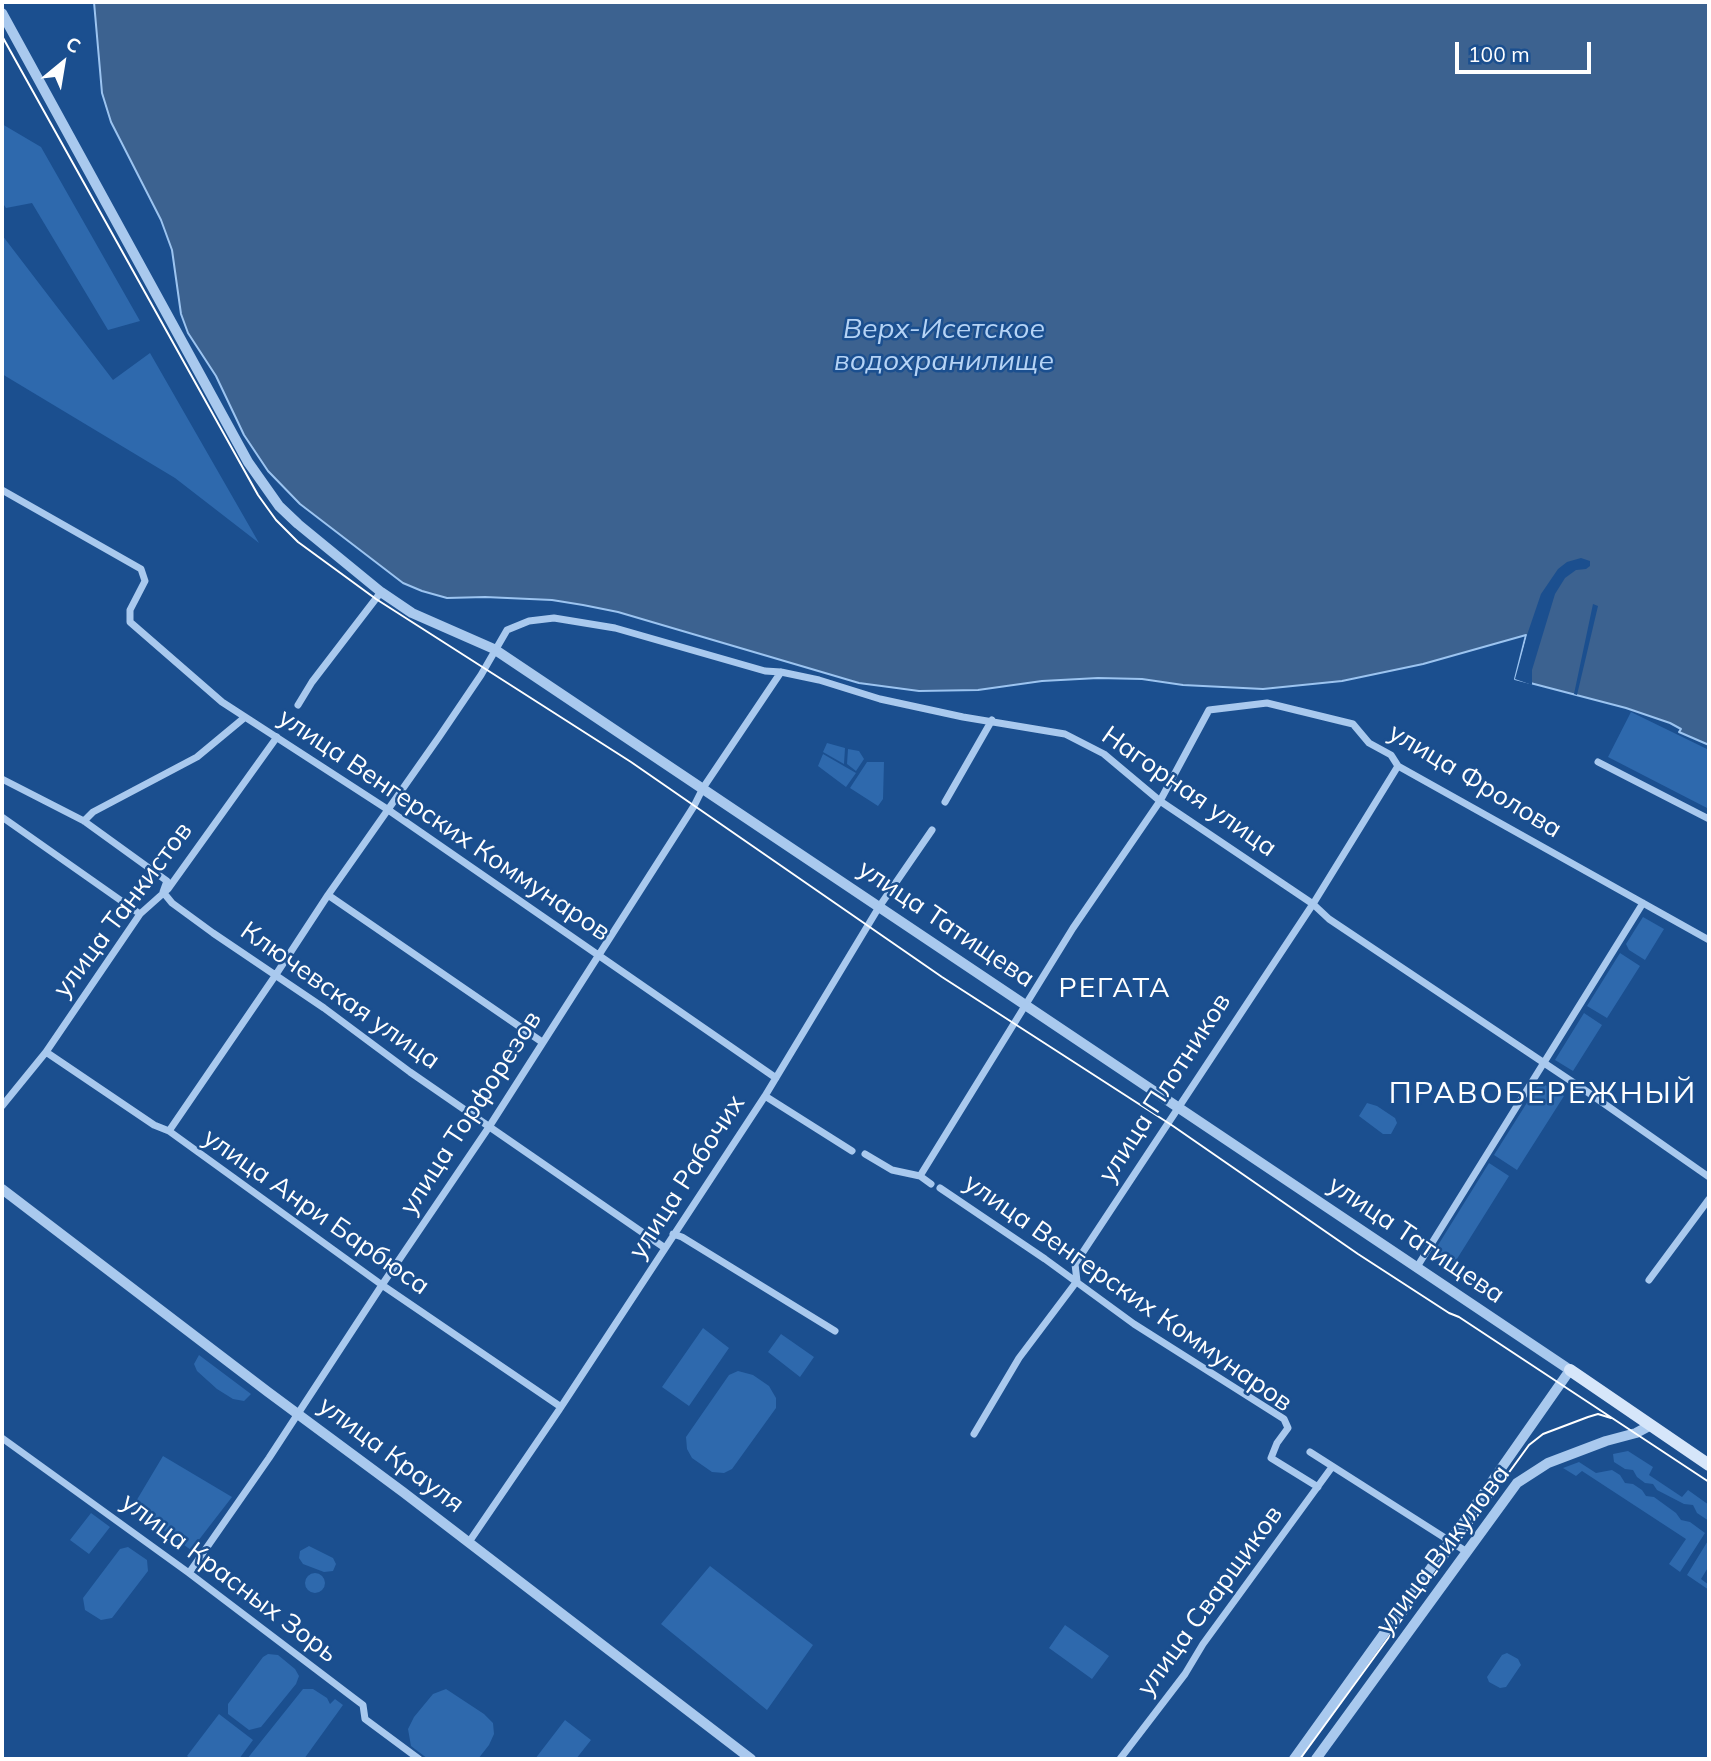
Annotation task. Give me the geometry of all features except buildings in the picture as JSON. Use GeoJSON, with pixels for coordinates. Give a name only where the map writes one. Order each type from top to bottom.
{"type":"FeatureCollection","features":[{"type":"Feature","properties":{"kind":"main road","name":"улица Татищева"},"geometry":{"type":"LineString","coordinates":[[1570,1370],[1709,1465]]}},
{"type":"Feature","properties":{"kind":"street","name":"улица Татищева"},"geometry":{"type":"LineString","coordinates":[[2,13],[202,381],[248,462],[279,506],[382,592],[412,612],[494,649],[1570,1370]]}},
{"type":"Feature","properties":{"kind":"street"},"geometry":{"type":"LineString","coordinates":[[2,490],[141,569],[145,581],[130,610],[130,622],[244,718]]}},
{"type":"Feature","properties":{"kind":"street"},"geometry":{"type":"LineString","coordinates":[[298,705],[312,682],[382,592]]}},
{"type":"Feature","properties":{"kind":"street","name":"Нагорная улица"},"geometry":{"type":"LineString","coordinates":[[169,1131],[481,675],[506,630],[530,621],[554,618],[615,628],[765,671],[781,671],[880,699],[963,717],[1065,734],[1104,754],[1160,801],[1709,1177]]}},
{"type":"Feature","properties":{"kind":"street","name":"улица Торфорезов"},"geometry":{"type":"LineString","coordinates":[[189,1573],[269,1458],[296,1413],[489,1127],[703,788],[781,671]]}},
{"type":"Feature","properties":{"kind":"street","name":"улица Фролова"},"geometry":{"type":"LineString","coordinates":[[1160,801],[1209,710],[1267,704],[1353,724],[1369,743],[1391,755],[1398,766],[1709,940]]}},
{"type":"Feature","properties":{"kind":"street","name":"улица Венгерских Коммунаров"},"geometry":{"type":"LineString","coordinates":[[84,821],[99,809],[197,757],[244,718],[387,809],[776,1078]]}},
{"type":"Feature","properties":{"kind":"street"},"geometry":{"type":"LineString","coordinates":[[945,802],[992,720]]}},
{"type":"Feature","properties":{"kind":"street","name":"улица Танкистов"},"geometry":{"type":"LineString","coordinates":[[2,1106],[46,1052],[140,914],[163,892],[277,737]]}},
{"type":"Feature","properties":{"kind":"street"},"geometry":{"type":"LineString","coordinates":[[1598,762],[1709,819]]}},
{"type":"Feature","properties":{"kind":"street","name":"улица Плотников"},"geometry":{"type":"LineString","coordinates":[[974,1434],[1019,1358],[1077,1281],[1075,1264],[1313,904],[1398,766]]}},
{"type":"Feature","properties":{"kind":"street","name":"Ключевская улица"},"geometry":{"type":"LineString","coordinates":[[2,779],[84,821],[167,881],[163,892],[172,903],[664,1248]]}},
{"type":"Feature","properties":{"kind":"street"},"geometry":{"type":"LineString","coordinates":[[920,1176],[1024,1004],[1160,801]]}},
{"type":"Feature","properties":{"kind":"street"},"geometry":{"type":"LineString","coordinates":[[2,817],[140,914]]}},
{"type":"Feature","properties":{"kind":"street","name":"улица Рабочих"},"geometry":{"type":"LineString","coordinates":[[470,1542],[765,1096],[879,907],[932,830]]}},
{"type":"Feature","properties":{"kind":"street"},"geometry":{"type":"LineString","coordinates":[[328,895],[542,1042]]}},
{"type":"Feature","properties":{"kind":"street"},"geometry":{"type":"LineString","coordinates":[[1417,1267],[1643,903]]}},
{"type":"Feature","properties":{"kind":"street","name":"улица Анри Барбюса"},"geometry":{"type":"LineString","coordinates":[[46,1052],[154,1125],[169,1131],[382,1285],[561,1407]]}},
{"type":"Feature","properties":{"kind":"street"},"geometry":{"type":"LineString","coordinates":[[765,1096],[852,1151]]}},
{"type":"Feature","properties":{"kind":"street","name":"улица Венгерских Коммунаров"},"geometry":{"type":"LineString","coordinates":[[865,1154],[892,1170],[920,1176],[932,1184]]}},
{"type":"Feature","properties":{"kind":"street","name":"улица Венгерских Коммунаров"},"geometry":{"type":"LineString","coordinates":[[940,1188],[1077,1281],[1134,1324],[1284,1419],[1288,1428],[1277,1443],[1271,1458],[1318,1487]]}},
{"type":"Feature","properties":{"kind":"street","name":"улица Крауля"},"geometry":{"type":"LineString","coordinates":[[2,1189],[470,1542],[751,1759]]}},
{"type":"Feature","properties":{"kind":"street"},"geometry":{"type":"LineString","coordinates":[[1649,1280],[1709,1199]]}},
{"type":"Feature","properties":{"kind":"street"},"geometry":{"type":"LineString","coordinates":[[673,1234],[835,1331]]}},
{"type":"Feature","properties":{"kind":"street","name":"улица Викулова"},"geometry":{"type":"LineString","coordinates":[[1294,1759],[1570,1370]]}},
{"type":"Feature","properties":{"kind":"street","name":"улица Викулова"},"geometry":{"type":"LineString","coordinates":[[1316,1759],[1507,1496],[1528,1475],[1541,1466],[1579,1450],[1636,1433],[1651,1425]]}},
{"type":"Feature","properties":{"kind":"street","name":"улица Красных Зорь"},"geometry":{"type":"LineString","coordinates":[[2,1438],[189,1573],[363,1705],[365,1719],[419,1759]]}},
{"type":"Feature","properties":{"kind":"street"},"geometry":{"type":"LineString","coordinates":[[1310,1451],[1467,1552]]}},
{"type":"Feature","properties":{"kind":"street","name":"улица Сварщиков"},"geometry":{"type":"LineString","coordinates":[[1120,1759],[1185,1674],[1203,1644],[1332,1467]]}},
{"type":"Feature","properties":{"kind":"shaded area"},"geometry":{"type":"Polygon","coordinates":[[[2,124],[41,147],[140,321],[108,330],[32,203],[6,208],[2,202],[2,124]]]}},
{"type":"Feature","properties":{"kind":"shaded area"},"geometry":{"type":"Polygon","coordinates":[[[2,235],[113,380],[150,353],[259,543],[175,478],[2,374],[2,235]]]}},
{"type":"Feature","properties":{"kind":"shaded area"},"geometry":{"type":"Polygon","coordinates":[[[1631,712],[1709,750],[1709,809],[1608,757],[1631,712]]]}},
{"type":"Feature","properties":{"kind":"shaded area"},"geometry":{"type":"Polygon","coordinates":[[[827,743],[845,748],[844,764],[823,752],[827,743]]]}},
{"type":"Feature","properties":{"kind":"shaded area"},"geometry":{"type":"Polygon","coordinates":[[[848,749],[859,751],[864,759],[856,771],[847,764],[848,749]]]}},
{"type":"Feature","properties":{"kind":"shaded area"},"geometry":{"type":"Polygon","coordinates":[[[823,754],[856,773],[846,787],[818,766],[823,754]]]}},
{"type":"Feature","properties":{"kind":"shaded area"},"geometry":{"type":"Polygon","coordinates":[[[867,762],[884,762],[883,799],[878,806],[850,788],[867,762]]]}},
{"type":"Feature","properties":{"kind":"shaded area"},"geometry":{"type":"Polygon","coordinates":[[[1643,917],[1664,929],[1645,960],[1629,950],[1626,944],[1643,917]]]}},
{"type":"Feature","properties":{"kind":"shaded area"},"geometry":{"type":"Polygon","coordinates":[[[1620,953],[1640,966],[1607,1018],[1587,1006],[1620,953]]]}},
{"type":"Feature","properties":{"kind":"shaded area"},"geometry":{"type":"Polygon","coordinates":[[[1584,1013],[1602,1025],[1573,1071],[1555,1060],[1584,1013]]]}},
{"type":"Feature","properties":{"kind":"shaded area"},"geometry":{"type":"Polygon","coordinates":[[[1540,1082],[1564,1096],[1517,1170],[1494,1155],[1540,1082]]]}},
{"type":"Feature","properties":{"kind":"shaded area"},"geometry":{"type":"Polygon","coordinates":[[[1367,1103],[1395,1118],[1397,1123],[1391,1134],[1383,1134],[1359,1116],[1367,1103]]]}},
{"type":"Feature","properties":{"kind":"shaded area"},"geometry":{"type":"Polygon","coordinates":[[[1489,1163],[1509,1176],[1455,1262],[1435,1250],[1489,1163]]]}},
{"type":"Feature","properties":{"kind":"shaded area"},"geometry":{"type":"Polygon","coordinates":[[[703,1328],[729,1348],[689,1406],[662,1387],[703,1328]]]}},
{"type":"Feature","properties":{"kind":"shaded area"},"geometry":{"type":"Polygon","coordinates":[[[781,1334],[814,1357],[800,1377],[768,1352],[781,1334]]]}},
{"type":"Feature","properties":{"kind":"shaded area"},"geometry":{"type":"Polygon","coordinates":[[[199,1355],[251,1394],[244,1401],[233,1399],[217,1389],[197,1371],[194,1364],[199,1355]]]}},
{"type":"Feature","properties":{"kind":"shaded area"},"geometry":{"type":"Polygon","coordinates":[[[738,1371],[753,1375],[769,1386],[776,1398],[776,1408],[732,1469],[724,1473],[712,1472],[692,1458],[687,1449],[686,1437],[729,1375],[738,1371]]]}},
{"type":"Feature","properties":{"kind":"shaded area"},"geometry":{"type":"Polygon","coordinates":[[[1628,1451],[1653,1467],[1649,1475],[1682,1497],[1688,1490],[1709,1505],[1709,1521],[1697,1513],[1693,1505],[1684,1504],[1657,1490],[1653,1484],[1645,1483],[1637,1477],[1633,1470],[1625,1469],[1614,1462],[1613,1454],[1628,1451]]]}},
{"type":"Feature","properties":{"kind":"shaded area"},"geometry":{"type":"Polygon","coordinates":[[[163,1456],[232,1497],[191,1550],[132,1508],[163,1456]]]}},
{"type":"Feature","properties":{"kind":"shaded area"},"geometry":{"type":"Polygon","coordinates":[[[1579,1462],[1596,1473],[1612,1470],[1620,1475],[1625,1483],[1633,1484],[1646,1496],[1654,1497],[1681,1520],[1690,1522],[1705,1533],[1680,1572],[1669,1564],[1686,1539],[1582,1471],[1576,1476],[1563,1468],[1579,1462]]]}},
{"type":"Feature","properties":{"kind":"shaded area"},"geometry":{"type":"Polygon","coordinates":[[[91,1513],[110,1527],[89,1554],[70,1540],[91,1513]]]}},
{"type":"Feature","properties":{"kind":"shaded area"},"geometry":{"type":"Polygon","coordinates":[[[1709,1539],[1709,1566],[1701,1579],[1709,1585],[1709,1590],[1687,1575],[1709,1539]]]}},
{"type":"Feature","properties":{"kind":"shaded area"},"geometry":{"type":"Polygon","coordinates":[[[309,1546],[333,1558],[336,1564],[333,1571],[324,1572],[303,1564],[299,1558],[300,1551],[309,1546]]]}},
{"type":"Feature","properties":{"kind":"shaded area"},"geometry":{"type":"Polygon","coordinates":[[[128,1547],[147,1560],[148,1571],[112,1618],[101,1620],[85,1610],[83,1598],[120,1549],[128,1547]]]}},
{"type":"Feature","properties":{"kind":"shaded area"},"geometry":{"type":"Polygon","coordinates":[[[710,1566],[813,1645],[767,1710],[661,1624],[710,1566]]]}},
{"type":"Feature","properties":{"kind":"shaded area"},"geometry":{"type":"Polygon","coordinates":[[[315,1573],[322,1576],[325,1583],[322,1590],[315,1593],[308,1590],[305,1583],[308,1576],[315,1573]]]}},
{"type":"Feature","properties":{"kind":"shaded area"},"geometry":{"type":"Polygon","coordinates":[[[1065,1625],[1109,1656],[1092,1679],[1049,1648],[1065,1625]]]}},
{"type":"Feature","properties":{"kind":"shaded area"},"geometry":{"type":"Polygon","coordinates":[[[1507,1653],[1518,1659],[1521,1665],[1506,1687],[1500,1688],[1489,1682],[1487,1677],[1502,1655],[1507,1653]]]}},
{"type":"Feature","properties":{"kind":"shaded area"},"geometry":{"type":"Polygon","coordinates":[[[268,1654],[278,1655],[295,1669],[299,1676],[296,1684],[261,1727],[249,1730],[228,1714],[228,1704],[268,1654]]]}},
{"type":"Feature","properties":{"kind":"shaded area"},"geometry":{"type":"Polygon","coordinates":[[[303,1689],[313,1689],[327,1698],[330,1704],[335,1699],[343,1705],[304,1759],[247,1759],[303,1689]]]}},
{"type":"Feature","properties":{"kind":"shaded area"},"geometry":{"type":"Polygon","coordinates":[[[446,1689],[493,1723],[494,1734],[478,1759],[428,1759],[411,1746],[408,1729],[414,1717],[433,1694],[446,1689]]]}},
{"type":"Feature","properties":{"kind":"shaded area"},"geometry":{"type":"Polygon","coordinates":[[[219,1714],[253,1740],[239,1759],[191,1759],[187,1756],[219,1714]]]}},
{"type":"Feature","properties":{"kind":"shaded area"},"geometry":{"type":"Polygon","coordinates":[[[565,1720],[591,1740],[576,1759],[535,1759],[565,1720]]]}},
{"type":"Feature","properties":{"kind":"water","name":"Верх-Исетское водохранилище"},"geometry":{"type":"Polygon","coordinates":[[[94,2],[1709,2],[1709,745],[1679,732],[1681,729],[1670,723],[1626,708],[1515,679],[1526,635],[1423,664],[1342,681],[1263,689],[1098,678],[1042,681],[978,690],[919,691],[859,683],[618,612],[552,600],[447,598],[403,583],[300,504],[268,471],[244,435],[216,376],[188,333],[181,314],[172,250],[161,220],[111,122],[102,93],[94,2]]]}},
{"type":"Feature","properties":{"kind":"pier"},"geometry":{"type":"Polygon","coordinates":[[[1581,558],[1590,561],[1590,566],[1576,570],[1565,578],[1555,594],[1532,670],[1532,685],[1515,679],[1541,594],[1558,569],[1567,562],[1581,558]]]}},
{"type":"Feature","properties":{"kind":"pier"},"geometry":{"type":"Polygon","coordinates":[[[1593,604],[1598,606],[1577,695],[1574,694],[1593,604]]]}},
{"type":"Feature","properties":{"kind":"tram line"},"geometry":{"type":"LineString","coordinates":[[2,36],[258,495],[276,520],[298,542],[376,599],[631,762],[942,977],[1173,1126],[1358,1254],[1459,1317],[1709,1482]]}},
{"type":"Feature","properties":{"kind":"tram line"},"geometry":{"type":"LineString","coordinates":[[1300,1759],[1529,1445],[1543,1434],[1588,1417],[1598,1414],[1611,1418]]}},
{"type":"Feature","properties":{"kind":"district","name":"РЕГАТА"},"geometry":{"type":"Point","coordinates":[1115,989]}},
{"type":"Feature","properties":{"kind":"district","name":"ПРАВОБЕРЕЖНЫЙ"},"geometry":{"type":"Point","coordinates":[1543,1094]}}]}
